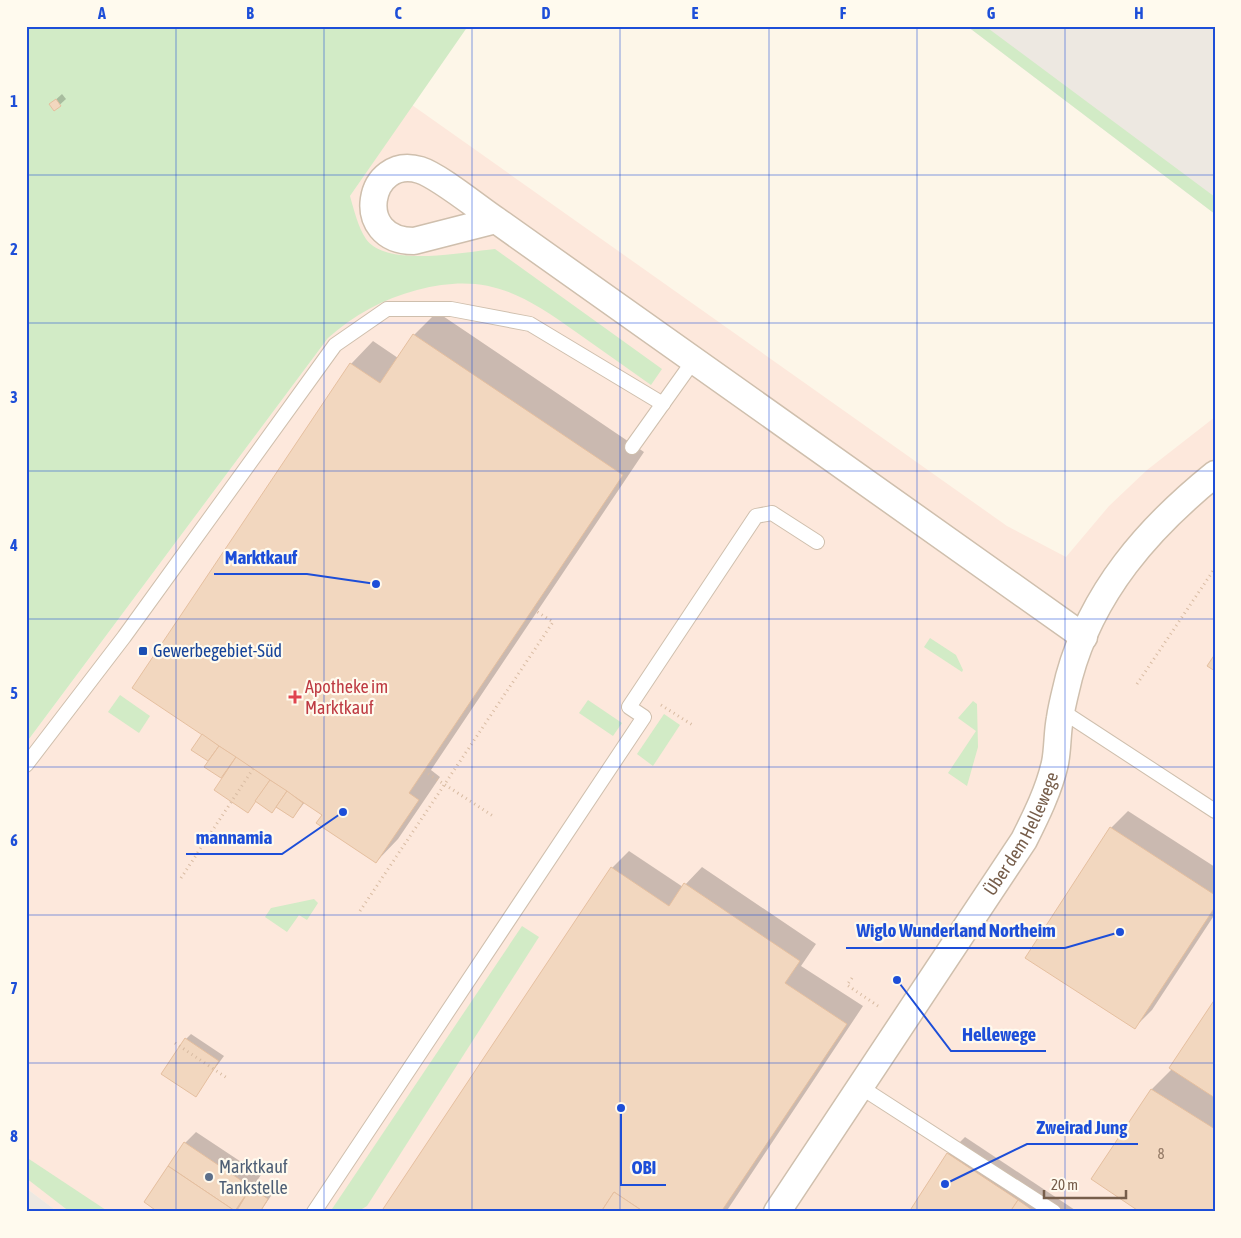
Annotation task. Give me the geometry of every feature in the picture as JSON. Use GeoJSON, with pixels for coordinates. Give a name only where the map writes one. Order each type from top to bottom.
{"type":"FeatureCollection","features":[{"type":"Feature","properties":{"kind":"street"},"geometry":{"type":"LineString","coordinates":[[496,220],[1084,636]]}},
{"type":"Feature","properties":{"kind":"street","name":"Über dem Hellewege"},"geometry":{"type":"LineString","coordinates":[[777,1212],[1024,840],[1040,808],[1055,763],[1062,711],[1070,676],[1084,636],[1109,588],[1136,548],[1173,509],[1215,474]]}},
{"type":"Feature","properties":{"kind":"lane"},"geometry":{"type":"LineString","coordinates":[[26,765],[124,637],[335,345],[387,309],[451,309],[530,324],[663,404]]}},
{"type":"Feature","properties":{"kind":"lane"},"geometry":{"type":"LineString","coordinates":[[632,447],[694,360]]}},
{"type":"Feature","properties":{"kind":"lane"},"geometry":{"type":"LineString","coordinates":[[314,1212],[644,717],[629,707],[756,516],[772,513],[817,542]]}},
{"type":"Feature","properties":{"kind":"lane"},"geometry":{"type":"LineString","coordinates":[[1062,711],[1215,810]]}},
{"type":"Feature","properties":{"kind":"lane"},"geometry":{"type":"LineString","coordinates":[[860,1086],[1054,1212]]}},
{"type":"Feature","properties":{"kind":"path"},"geometry":{"type":"LineString","coordinates":[[1137,684],[1215,568]]}},
{"type":"Feature","properties":{"kind":"path"},"geometry":{"type":"LineString","coordinates":[[360,911],[552,622],[533,609]]}},
{"type":"Feature","properties":{"kind":"path"},"geometry":{"type":"LineString","coordinates":[[640,690],[694,726]]}},
{"type":"Feature","properties":{"kind":"path"},"geometry":{"type":"LineString","coordinates":[[181,878],[253,769]]}},
{"type":"Feature","properties":{"kind":"path"},"geometry":{"type":"LineString","coordinates":[[424,771],[493,816]]}},
{"type":"Feature","properties":{"kind":"path"},"geometry":{"type":"LineString","coordinates":[[852,978],[847,986],[875,1004]]}},
{"type":"Feature","properties":{"kind":"path"},"geometry":{"type":"LineString","coordinates":[[176,1043],[227,1078]]}},
{"type":"Feature","properties":{"kind":"shaded area"},"geometry":{"type":"Polygon","coordinates":[[[967,26],[1215,26],[1215,214],[967,26]]]}},
{"type":"Feature","properties":{"kind":"shaded area"},"geometry":{"type":"Polygon","coordinates":[[[412,105],[1007,526],[1066,557],[1109,506],[1147,470],[1215,417],[1215,1212],[58,1212],[26,1188],[26,743],[328,338],[350,196],[412,105]]]}},
{"type":"Feature","properties":{"kind":"shaded area"},"geometry":{"type":"Polygon","coordinates":[[[26,1188],[58,1212],[26,1212],[26,1188]]]}},
{"type":"Feature","properties":{"kind":"green space"},"geometry":{"type":"Polygon","coordinates":[[[26,26],[468,26],[350,196],[363,234],[376,248],[408,256],[446,255],[495,249],[662,369],[651,385],[538,306],[502,290],[483,285],[463,283],[417,290],[392,298],[369,309],[348,322],[328,338],[26,743],[26,26]]]}},
{"type":"Feature","properties":{"kind":"green space"},"geometry":{"type":"Polygon","coordinates":[[[967,26],[985,26],[1215,197],[1215,214],[967,26]]]}},
{"type":"Feature","properties":{"kind":"green space"},"geometry":{"type":"Polygon","coordinates":[[[930,638],[956,655],[963,670],[962,672],[924,647],[930,638]]]}},
{"type":"Feature","properties":{"kind":"green space"},"geometry":{"type":"Polygon","coordinates":[[[120,695],[150,716],[139,733],[108,712],[120,695]]]}},
{"type":"Feature","properties":{"kind":"green space"},"geometry":{"type":"Polygon","coordinates":[[[588,700],[622,723],[613,736],[579,713],[588,700]]]}},
{"type":"Feature","properties":{"kind":"green space"},"geometry":{"type":"Polygon","coordinates":[[[973,701],[977,704],[978,747],[967,786],[948,773],[976,731],[958,718],[973,701]]]}},
{"type":"Feature","properties":{"kind":"green space"},"geometry":{"type":"Polygon","coordinates":[[[664,714],[680,725],[653,766],[637,754],[664,714]]]}},
{"type":"Feature","properties":{"kind":"green space"},"geometry":{"type":"Polygon","coordinates":[[[314,899],[318,903],[307,920],[299,915],[287,932],[265,917],[271,908],[314,899]]]}},
{"type":"Feature","properties":{"kind":"green space"},"geometry":{"type":"Polygon","coordinates":[[[522,926],[539,937],[367,1206],[357,1212],[330,1212],[522,926]]]}},
{"type":"Feature","properties":{"kind":"green space"},"geometry":{"type":"Polygon","coordinates":[[[26,1157],[109,1212],[70,1212],[26,1178],[26,1157]]]}},
{"type":"Feature","properties":{"kind":"building"},"geometry":{"type":"Polygon","coordinates":[[[56,99],[61,106],[54,111],[49,104],[56,99]]]}},
{"type":"Feature","properties":{"kind":"building"},"geometry":{"type":"Polygon","coordinates":[[[413,334],[623,475],[409,793],[419,800],[376,863],[316,823],[322,815],[132,688],[350,363],[380,383],[413,334]]]}},
{"type":"Feature","properties":{"kind":"building"},"geometry":{"type":"Polygon","coordinates":[[[1215,654],[1215,671],[1207,666],[1215,654]]]}},
{"type":"Feature","properties":{"kind":"building"},"geometry":{"type":"Polygon","coordinates":[[[202,734],[219,746],[208,761],[191,750],[202,734]]]}},
{"type":"Feature","properties":{"kind":"building"},"geometry":{"type":"Polygon","coordinates":[[[219,746],[236,757],[221,778],[204,767],[219,746]]]}},
{"type":"Feature","properties":{"kind":"building"},"geometry":{"type":"Polygon","coordinates":[[[236,757],[270,780],[248,813],[214,790],[236,757]]]}},
{"type":"Feature","properties":{"kind":"building"},"geometry":{"type":"Polygon","coordinates":[[[270,780],[287,791],[272,813],[255,801],[270,780]]]}},
{"type":"Feature","properties":{"kind":"building"},"geometry":{"type":"Polygon","coordinates":[[[287,791],[303,803],[293,818],[276,807],[287,791]]]}},
{"type":"Feature","properties":{"kind":"building"},"geometry":{"type":"Polygon","coordinates":[[[1110,827],[1215,895],[1215,907],[1135,1029],[1025,958],[1110,827]]]}},
{"type":"Feature","properties":{"kind":"building"},"geometry":{"type":"Polygon","coordinates":[[[611,867],[669,906],[684,883],[800,961],[785,983],[847,1024],[721,1212],[644,1212],[614,1192],[601,1212],[381,1212],[611,867]]]}},
{"type":"Feature","properties":{"kind":"building"},"geometry":{"type":"Polygon","coordinates":[[[1215,999],[1215,1098],[1169,1068],[1215,999]]]}},
{"type":"Feature","properties":{"kind":"building"},"geometry":{"type":"Polygon","coordinates":[[[185,1038],[219,1061],[196,1097],[161,1074],[185,1038]]]}},
{"type":"Feature","properties":{"kind":"building"},"geometry":{"type":"Polygon","coordinates":[[[1151,1089],[1215,1129],[1215,1212],[1140,1212],[1091,1179],[1151,1089]]]}},
{"type":"Feature","properties":{"kind":"building","name":"Marktkauf Tankstelle"},"geometry":{"type":"Polygon","coordinates":[[[184,1142],[251,1187],[235,1211],[168,1166],[184,1142]]]}},
{"type":"Feature","properties":{"kind":"building"},"geometry":{"type":"Polygon","coordinates":[[[947,1153],[1018,1200],[1010,1212],[909,1212],[947,1153]]]}},
{"type":"Feature","properties":{"kind":"building"},"geometry":{"type":"Polygon","coordinates":[[[168,1166],[235,1211],[158,1212],[144,1202],[168,1166]]]}},
{"type":"Feature","properties":{"kind":"building"},"geometry":{"type":"Polygon","coordinates":[[[251,1187],[268,1199],[260,1212],[236,1212],[251,1187]]]}},
{"type":"Feature","properties":{"kind":"building"},"geometry":{"type":"Polygon","coordinates":[[[614,1192],[644,1212],[601,1212],[614,1192]]]}},
{"type":"Feature","properties":{"kind":"building"},"geometry":{"type":"Polygon","coordinates":[[[1018,1200],[1035,1212],[1010,1212],[1018,1200]]]}},
{"type":"Feature","properties":{"kind":"place","name":"Marktkauf"},"geometry":{"type":"Point","coordinates":[376,584]}},
{"type":"Feature","properties":{"kind":"place","name":"Gewerbegebiet-Süd"},"geometry":{"type":"Point","coordinates":[143,651]}},
{"type":"Feature","properties":{"kind":"place","name":"Apotheke im Marktkauf"},"geometry":{"type":"Point","coordinates":[295,697]}},
{"type":"Feature","properties":{"kind":"place","name":"mannamia"},"geometry":{"type":"Point","coordinates":[343,812]}},
{"type":"Feature","properties":{"kind":"place","name":"Wiglo Wunderland Northeim"},"geometry":{"type":"Point","coordinates":[1120,932]}},
{"type":"Feature","properties":{"kind":"place","name":"Hellewege"},"geometry":{"type":"Point","coordinates":[897,980]}},
{"type":"Feature","properties":{"kind":"place","name":"OBI"},"geometry":{"type":"Point","coordinates":[621,1108]}},
{"type":"Feature","properties":{"kind":"place","name":"Marktkauf Tankstelle"},"geometry":{"type":"Point","coordinates":[209,1177]}},
{"type":"Feature","properties":{"kind":"place","name":"Zweirad Jung"},"geometry":{"type":"Point","coordinates":[945,1184]}}]}
